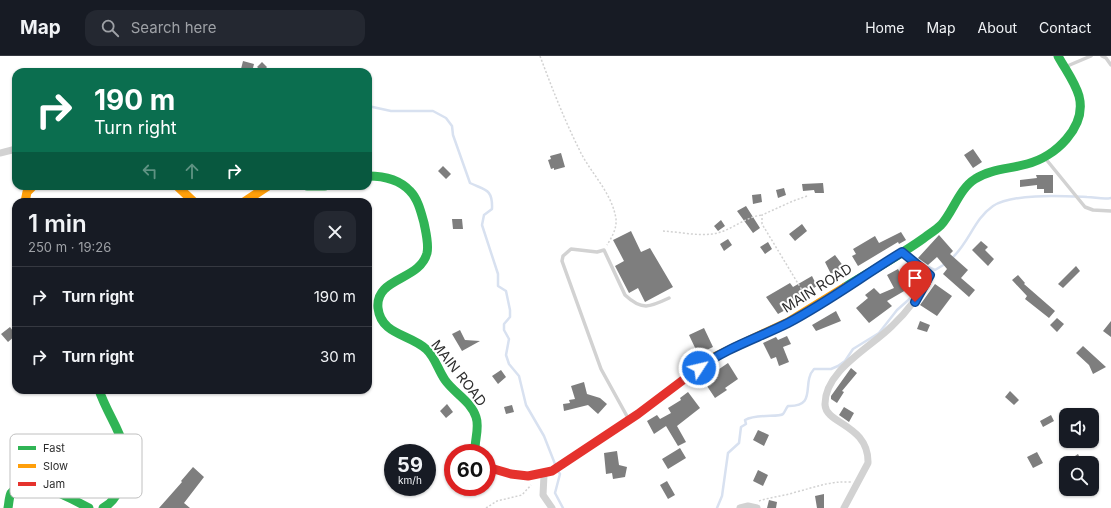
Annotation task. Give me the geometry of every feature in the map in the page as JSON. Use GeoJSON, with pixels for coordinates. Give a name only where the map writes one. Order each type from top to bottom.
{"type":"FeatureCollection","features":[{"type":"Feature","properties":{"kind":"main road","name":"MAIN ROAD"},"geometry":{"type":"LineString","coordinates":[[541,475],[629,420],[674,389],[714,357],[776,329],[813,309],[902,252],[941,225],[961,194],[974,179],[989,173],[1029,164],[1044,157],[1064,143],[1071,134],[1079,118],[1079,97],[1058,56]]}},
{"type":"Feature","properties":{"kind":"main road","name":"MAIN ROAD"},"geometry":{"type":"LineString","coordinates":[[372,176],[388,178],[409,190],[420,208],[427,239],[427,254],[418,270],[407,277],[389,284],[380,293],[378,307],[380,318],[387,328],[421,345],[427,350],[444,380],[472,410],[478,422],[476,444]]}},
{"type":"Feature","properties":{"kind":"main road"},"geometry":{"type":"LineString","coordinates":[[181,190],[190,198]]}},
{"type":"Feature","properties":{"kind":"main road"},"geometry":{"type":"LineString","coordinates":[[250,198],[262,190]]}},
{"type":"Feature","properties":{"kind":"main road"},"geometry":{"type":"LineString","coordinates":[[101,394],[109,414],[120,434]]}},
{"type":"Feature","properties":{"kind":"main road"},"geometry":{"type":"LineString","coordinates":[[496,469],[517,475],[541,475]]}},
{"type":"Feature","properties":{"kind":"main road"},"geometry":{"type":"LineString","coordinates":[[8,508],[10,495]]}},
{"type":"Feature","properties":{"kind":"main road"},"geometry":{"type":"LineString","coordinates":[[68,498],[89,508]]}},
{"type":"Feature","properties":{"kind":"main road"},"geometry":{"type":"LineString","coordinates":[[103,508],[112,503],[116,498]]}},
{"type":"Feature","properties":{"kind":"street"},"geometry":{"type":"LineString","coordinates":[[0,153],[12,150]]}},
{"type":"Feature","properties":{"kind":"street"},"geometry":{"type":"LineString","coordinates":[[844,508],[868,463],[868,456],[860,438],[853,430],[832,418],[828,413],[825,407],[828,389],[837,374],[892,327],[915,302],[930,275],[902,252]]}},
{"type":"Feature","properties":{"kind":"street"},"geometry":{"type":"LineString","coordinates":[[541,475],[542,495],[552,508]]}},
{"type":"Feature","properties":{"kind":"street"},"geometry":{"type":"LineString","coordinates":[[740,508],[748,506],[757,508]]}},
{"type":"Feature","properties":{"kind":"lane"},"geometry":{"type":"LineString","coordinates":[[1064,68],[1092,56]]}},
{"type":"Feature","properties":{"kind":"lane"},"geometry":{"type":"LineString","coordinates":[[1102,56],[1106,58],[1111,65]]}},
{"type":"Feature","properties":{"kind":"lane"},"geometry":{"type":"LineString","coordinates":[[1044,157],[1078,199],[1089,209],[1111,211]]}},
{"type":"Feature","properties":{"kind":"lane"},"geometry":{"type":"LineString","coordinates":[[629,420],[601,369],[562,261],[563,256],[571,249],[578,248],[597,252],[604,250],[625,295],[631,300],[644,307],[652,306],[669,298]]}},
{"type":"Feature","properties":{"kind":"path"},"geometry":{"type":"LineString","coordinates":[[540,56],[553,92],[579,151],[595,174],[612,205],[616,220],[614,230],[604,250]]}},
{"type":"Feature","properties":{"kind":"path"},"geometry":{"type":"LineString","coordinates":[[663,231],[712,234],[721,232],[753,216],[762,215],[793,200],[807,196]]}},
{"type":"Feature","properties":{"kind":"path"},"geometry":{"type":"LineString","coordinates":[[762,215],[762,224],[813,309]]}},
{"type":"Feature","properties":{"kind":"path"},"geometry":{"type":"LineString","coordinates":[[486,508],[497,501],[522,495],[541,475]]}},
{"type":"Feature","properties":{"kind":"path"},"geometry":{"type":"LineString","coordinates":[[748,506],[819,484],[858,482]]}},
{"type":"Feature","properties":{"kind":"building"},"geometry":{"type":"Polygon","coordinates":[[[243,61],[254,64],[253,68],[241,68],[243,61]]]}},
{"type":"Feature","properties":{"kind":"building"},"geometry":{"type":"Polygon","coordinates":[[[262,62],[267,67],[258,68],[257,67],[262,62]]]}},
{"type":"Feature","properties":{"kind":"building"},"geometry":{"type":"Polygon","coordinates":[[[973,149],[982,162],[973,168],[964,155],[973,149]]]}},
{"type":"Feature","properties":{"kind":"building"},"geometry":{"type":"Polygon","coordinates":[[[561,153],[565,167],[554,170],[554,168],[551,169],[548,160],[551,159],[550,156],[561,153]]]}},
{"type":"Feature","properties":{"kind":"building"},"geometry":{"type":"Polygon","coordinates":[[[443,166],[451,174],[446,179],[438,171],[443,166]]]}},
{"type":"Feature","properties":{"kind":"building"},"geometry":{"type":"Polygon","coordinates":[[[1036,175],[1053,175],[1053,193],[1044,193],[1044,189],[1037,189],[1037,185],[1020,187],[1020,180],[1037,178],[1036,175]]]}},
{"type":"Feature","properties":{"kind":"building"},"geometry":{"type":"Polygon","coordinates":[[[823,183],[824,193],[815,193],[814,190],[803,191],[802,184],[823,183]]]}},
{"type":"Feature","properties":{"kind":"building"},"geometry":{"type":"Polygon","coordinates":[[[784,188],[786,195],[778,198],[776,190],[784,188]]]}},
{"type":"Feature","properties":{"kind":"building"},"geometry":{"type":"Polygon","coordinates":[[[761,194],[762,202],[753,204],[752,195],[761,194]]]}},
{"type":"Feature","properties":{"kind":"building"},"geometry":{"type":"Polygon","coordinates":[[[746,206],[760,228],[753,233],[737,211],[746,206]]]}},
{"type":"Feature","properties":{"kind":"building"},"geometry":{"type":"Polygon","coordinates":[[[452,219],[462,219],[463,229],[453,229],[452,219]]]}},
{"type":"Feature","properties":{"kind":"building"},"geometry":{"type":"Polygon","coordinates":[[[721,220],[725,226],[718,231],[714,226],[721,220]]]}},
{"type":"Feature","properties":{"kind":"building"},"geometry":{"type":"Polygon","coordinates":[[[802,224],[807,231],[795,241],[789,234],[802,224]]]}},
{"type":"Feature","properties":{"kind":"building"},"geometry":{"type":"Polygon","coordinates":[[[631,231],[641,252],[650,248],[673,287],[645,302],[638,288],[629,293],[615,266],[624,261],[613,240],[631,231]]]}},
{"type":"Feature","properties":{"kind":"building"},"geometry":{"type":"Polygon","coordinates":[[[901,232],[906,240],[899,244],[898,242],[858,266],[852,256],[856,254],[853,249],[875,236],[879,243],[901,232]]]}},
{"type":"Feature","properties":{"kind":"building"},"geometry":{"type":"Polygon","coordinates":[[[939,235],[953,251],[950,254],[968,270],[961,278],[975,290],[969,297],[943,274],[947,269],[937,257],[928,265],[918,258],[939,235]]]}},
{"type":"Feature","properties":{"kind":"building"},"geometry":{"type":"Polygon","coordinates":[[[728,239],[732,245],[724,251],[720,244],[728,239]]]}},
{"type":"Feature","properties":{"kind":"building"},"geometry":{"type":"Polygon","coordinates":[[[981,241],[988,247],[985,250],[994,259],[988,266],[972,250],[981,241]]]}},
{"type":"Feature","properties":{"kind":"building"},"geometry":{"type":"Polygon","coordinates":[[[768,242],[772,249],[765,254],[760,247],[768,242]]]}},
{"type":"Feature","properties":{"kind":"building"},"geometry":{"type":"Polygon","coordinates":[[[835,255],[844,267],[831,274],[825,262],[835,255]]]}},
{"type":"Feature","properties":{"kind":"building"},"geometry":{"type":"Polygon","coordinates":[[[911,266],[918,271],[904,288],[906,290],[887,301],[892,306],[869,323],[856,308],[868,298],[865,295],[874,288],[880,294],[894,288],[887,275],[898,269],[902,277],[911,266]]]}},
{"type":"Feature","properties":{"kind":"building"},"geometry":{"type":"Polygon","coordinates":[[[1076,266],[1080,271],[1063,288],[1058,284],[1076,266]]]}},
{"type":"Feature","properties":{"kind":"building"},"geometry":{"type":"Polygon","coordinates":[[[1018,275],[1025,283],[1024,284],[1055,311],[1049,318],[1025,299],[1027,296],[1012,280],[1018,275]]]}},
{"type":"Feature","properties":{"kind":"building"},"geometry":{"type":"Polygon","coordinates":[[[812,276],[817,286],[798,298],[800,302],[778,314],[766,297],[790,283],[793,287],[812,276]]]}},
{"type":"Feature","properties":{"kind":"building"},"geometry":{"type":"Polygon","coordinates":[[[935,284],[952,296],[937,316],[920,305],[935,284]]]}},
{"type":"Feature","properties":{"kind":"building"},"geometry":{"type":"Polygon","coordinates":[[[836,311],[841,321],[816,331],[812,325],[836,311]]]}},
{"type":"Feature","properties":{"kind":"building"},"geometry":{"type":"Polygon","coordinates":[[[1057,318],[1064,324],[1057,332],[1050,325],[1057,318]]]}},
{"type":"Feature","properties":{"kind":"building"},"geometry":{"type":"Polygon","coordinates":[[[920,321],[930,325],[927,332],[917,329],[920,321]]]}},
{"type":"Feature","properties":{"kind":"building"},"geometry":{"type":"Polygon","coordinates":[[[1111,321],[1111,337],[1103,331],[1111,321]]]}},
{"type":"Feature","properties":{"kind":"building"},"geometry":{"type":"Polygon","coordinates":[[[10,327],[12,330],[12,338],[8,342],[1,334],[10,327]]]}},
{"type":"Feature","properties":{"kind":"building"},"geometry":{"type":"Polygon","coordinates":[[[704,328],[713,347],[698,354],[689,335],[704,328]]]}},
{"type":"Feature","properties":{"kind":"building"},"geometry":{"type":"Polygon","coordinates":[[[460,330],[465,340],[480,341],[462,351],[452,334],[460,330]]]}},
{"type":"Feature","properties":{"kind":"building"},"geometry":{"type":"Polygon","coordinates":[[[787,336],[791,344],[783,347],[789,362],[779,366],[776,357],[771,359],[763,343],[776,337],[778,340],[787,336]]]}},
{"type":"Feature","properties":{"kind":"building"},"geometry":{"type":"Polygon","coordinates":[[[1083,346],[1106,367],[1093,374],[1089,365],[1076,353],[1083,346]]]}},
{"type":"Feature","properties":{"kind":"building"},"geometry":{"type":"Polygon","coordinates":[[[728,363],[738,379],[725,388],[727,390],[715,398],[703,380],[728,363]]]}},
{"type":"Feature","properties":{"kind":"building"},"geometry":{"type":"Polygon","coordinates":[[[851,368],[857,373],[842,391],[844,392],[837,403],[831,399],[831,396],[851,368]]]}},
{"type":"Feature","properties":{"kind":"building"},"geometry":{"type":"Polygon","coordinates":[[[501,370],[506,377],[498,384],[492,376],[501,370]]]}},
{"type":"Feature","properties":{"kind":"building"},"geometry":{"type":"Polygon","coordinates":[[[584,382],[587,394],[600,398],[607,404],[598,414],[588,405],[564,411],[563,404],[570,403],[569,400],[575,399],[571,386],[584,382]]]}},
{"type":"Feature","properties":{"kind":"building"},"geometry":{"type":"Polygon","coordinates":[[[1010,391],[1019,400],[1014,405],[1005,397],[1010,391]]]}},
{"type":"Feature","properties":{"kind":"building"},"geometry":{"type":"Polygon","coordinates":[[[688,392],[700,408],[677,426],[686,442],[678,446],[666,426],[654,434],[647,421],[657,415],[660,419],[671,413],[668,408],[681,400],[680,398],[688,392]]]}},
{"type":"Feature","properties":{"kind":"building"},"geometry":{"type":"Polygon","coordinates":[[[447,404],[453,412],[446,418],[440,411],[447,404]]]}},
{"type":"Feature","properties":{"kind":"building"},"geometry":{"type":"Polygon","coordinates":[[[512,405],[514,412],[506,414],[504,407],[512,405]]]}},
{"type":"Feature","properties":{"kind":"building"},"geometry":{"type":"Polygon","coordinates":[[[844,407],[854,413],[849,422],[839,415],[844,407]]]}},
{"type":"Feature","properties":{"kind":"building"},"geometry":{"type":"Polygon","coordinates":[[[1051,415],[1054,421],[1043,427],[1040,421],[1051,415]]]}},
{"type":"Feature","properties":{"kind":"building"},"geometry":{"type":"Polygon","coordinates":[[[758,430],[769,435],[764,446],[753,440],[758,430]]]}},
{"type":"Feature","properties":{"kind":"building"},"geometry":{"type":"Polygon","coordinates":[[[680,448],[686,458],[668,469],[662,459],[680,448]]]}},
{"type":"Feature","properties":{"kind":"building"},"geometry":{"type":"Polygon","coordinates":[[[617,451],[619,465],[627,467],[625,477],[613,479],[612,473],[606,474],[604,453],[617,451]]]}},
{"type":"Feature","properties":{"kind":"building"},"geometry":{"type":"Polygon","coordinates":[[[1037,452],[1043,463],[1033,468],[1027,457],[1037,452]]]}},
{"type":"Feature","properties":{"kind":"building"},"geometry":{"type":"Polygon","coordinates":[[[193,467],[204,477],[184,503],[190,508],[159,508],[182,482],[181,481],[193,467]]]}},
{"type":"Feature","properties":{"kind":"building"},"geometry":{"type":"Polygon","coordinates":[[[758,470],[768,475],[763,486],[753,481],[758,470]]]}},
{"type":"Feature","properties":{"kind":"building"},"geometry":{"type":"Polygon","coordinates":[[[667,481],[675,495],[668,499],[660,485],[667,481]]]}},
{"type":"Feature","properties":{"kind":"building"},"geometry":{"type":"Polygon","coordinates":[[[824,494],[824,508],[817,508],[815,496],[824,494]]]}},
{"type":"Feature","properties":{"kind":"building"},"geometry":{"type":"Polygon","coordinates":[[[769,500],[777,502],[776,508],[767,508],[769,500]]]}},
{"type":"Feature","properties":{"kind":"waterway"},"geometry":{"type":"LineString","coordinates":[[372,107],[391,111],[433,111],[446,118],[452,126],[453,135],[470,183],[489,193],[492,202],[492,209],[484,215],[482,225],[498,274],[498,286],[506,291],[510,310],[510,317],[504,324],[504,330],[509,339],[506,355],[509,364],[519,376],[526,405],[544,436],[555,464]]}},
{"type":"Feature","properties":{"kind":"waterway"},"geometry":{"type":"LineString","coordinates":[[952,258],[958,252],[986,211],[1002,202],[1038,196],[1111,198]]}},
{"type":"Feature","properties":{"kind":"waterway"},"geometry":{"type":"LineString","coordinates":[[717,508],[722,496],[728,453],[739,443],[741,427],[746,424],[745,420],[755,417],[781,415],[788,406],[803,403],[806,398],[810,375],[814,369],[831,369],[845,361],[853,349],[879,333],[897,310],[914,295],[921,275],[928,267],[935,270],[945,264]]}},
{"type":"Feature","properties":{"kind":"waterway"},"geometry":{"type":"LineString","coordinates":[[558,471],[560,474],[555,493],[563,508]]}},
{"type":"Feature","properties":{"kind":"traffic: fast"},"geometry":{"type":"LineString","coordinates":[[845,287],[905,251],[937,229],[945,220],[969,183],[975,179],[987,173],[1020,166],[1038,160],[1058,148],[1073,129],[1078,119],[1080,108],[1077,91],[1058,56]]}},
{"type":"Feature","properties":{"kind":"traffic: fast"},"geometry":{"type":"LineString","coordinates":[[372,176],[396,181],[410,191],[417,202],[424,223],[428,250],[423,262],[416,269],[390,284],[383,290],[379,298],[378,308],[380,317],[390,329],[426,349],[432,356],[445,380],[474,411],[477,421],[475,444]]}},
{"type":"Feature","properties":{"kind":"traffic: fast"},"geometry":{"type":"LineString","coordinates":[[101,394],[119,434]]}},
{"type":"Feature","properties":{"kind":"traffic: fast"},"geometry":{"type":"LineString","coordinates":[[8,508],[10,496]]}},
{"type":"Feature","properties":{"kind":"traffic: fast"},"geometry":{"type":"LineString","coordinates":[[70,498],[89,508]]}},
{"type":"Feature","properties":{"kind":"traffic: fast"},"geometry":{"type":"LineString","coordinates":[[103,508],[115,498]]}},
{"type":"Feature","properties":{"kind":"traffic: slow"},"geometry":{"type":"LineString","coordinates":[[26,198],[29,190]]}},
{"type":"Feature","properties":{"kind":"traffic: slow"},"geometry":{"type":"LineString","coordinates":[[181,190],[190,198]]}},
{"type":"Feature","properties":{"kind":"traffic: slow"},"geometry":{"type":"LineString","coordinates":[[250,198],[262,190]]}},
{"type":"Feature","properties":{"kind":"traffic: slow"},"geometry":{"type":"LineString","coordinates":[[695,371],[714,357],[788,322],[845,287]]}},
{"type":"Feature","properties":{"kind":"traffic: jam"},"geometry":{"type":"LineString","coordinates":[[496,470],[511,474],[528,476],[552,471],[638,414],[695,371]]}},
{"type":"Feature","properties":{"kind":"route"},"geometry":{"type":"LineString","coordinates":[[699,368],[714,357],[769,332],[813,309],[902,252],[930,275],[915,302]]}}]}
